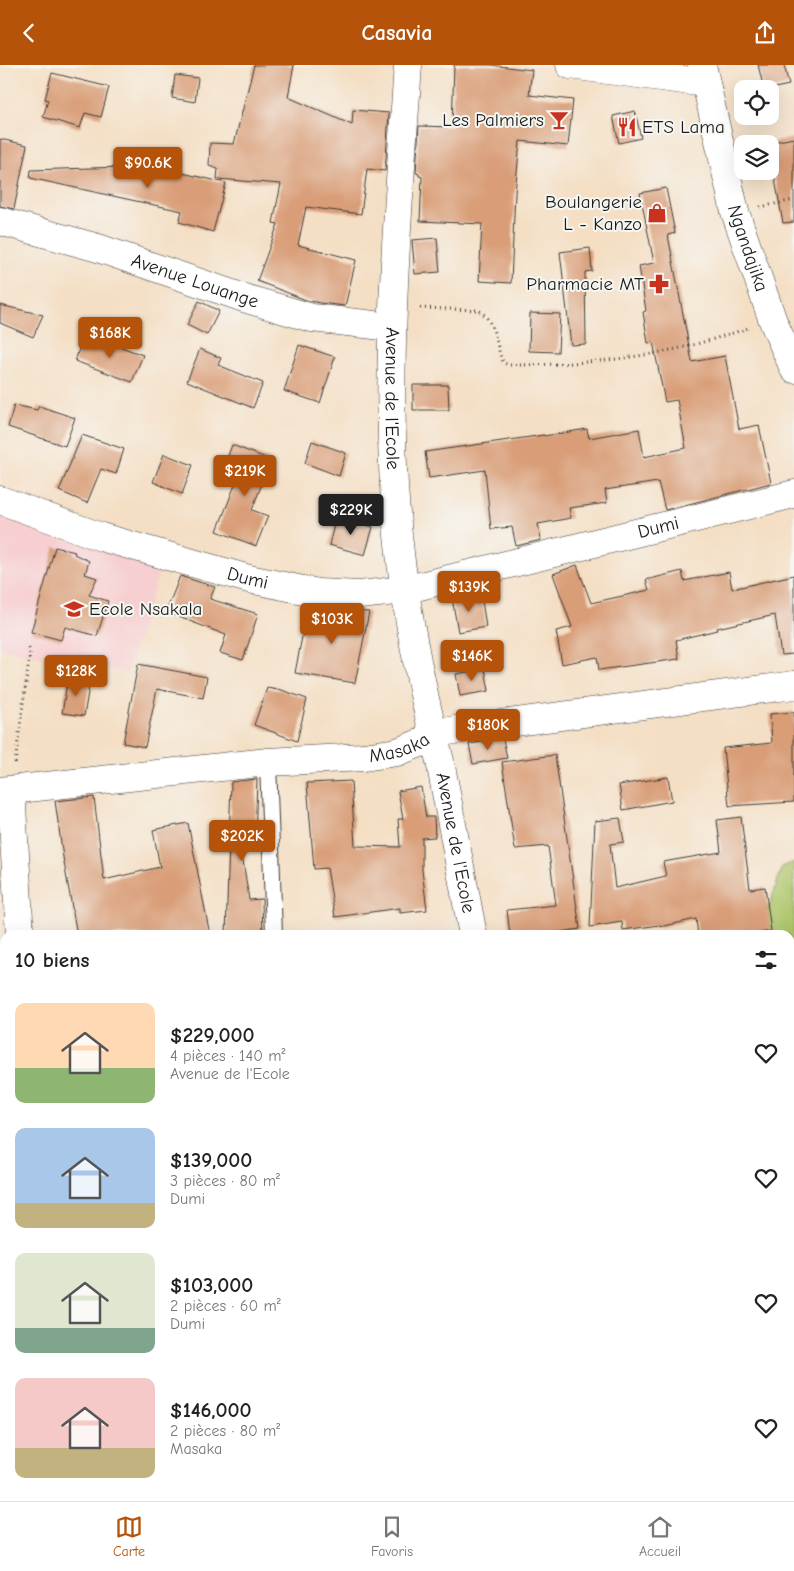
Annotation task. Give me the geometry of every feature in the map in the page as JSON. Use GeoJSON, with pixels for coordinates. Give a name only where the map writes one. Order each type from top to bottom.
{"type":"FeatureCollection","features":[{"type":"Feature","properties":{"kind":"street","name":"Avenue de l'Ecole"},"geometry":{"type":"LineString","coordinates":[[408,65],[392,317],[393,467],[404,590],[432,733],[440,761],[472,930]]}},
{"type":"Feature","properties":{"kind":"street"},"geometry":{"type":"LineString","coordinates":[[570,65],[704,74]]}},
{"type":"Feature","properties":{"kind":"street","name":"Ngandajika"},"geometry":{"type":"LineString","coordinates":[[704,74],[735,212],[783,321],[794,369]]}},
{"type":"Feature","properties":{"kind":"street","name":"Avenue Louange"},"geometry":{"type":"LineString","coordinates":[[0,221],[98,248],[244,298],[312,318],[392,317]]}},
{"type":"Feature","properties":{"kind":"street","name":"Dumi"},"geometry":{"type":"LineString","coordinates":[[0,499],[101,537],[249,579],[318,593],[360,595],[404,590],[794,494]]}},
{"type":"Feature","properties":{"kind":"street","name":"Masaka"},"geometry":{"type":"LineString","coordinates":[[5,791],[268,762],[364,757],[397,752],[420,743],[432,733],[794,685]]}},
{"type":"Feature","properties":{"kind":"street"},"geometry":{"type":"LineString","coordinates":[[5,791],[19,930]]}},
{"type":"Feature","properties":{"kind":"lane"},"geometry":{"type":"LineString","coordinates":[[268,762],[274,930]]}},
{"type":"Feature","properties":{"kind":"path"},"geometry":{"type":"LineString","coordinates":[[392,317],[478,310],[489,320],[501,358],[504,363],[509,365],[583,363],[638,355],[692,345],[783,321]]}},
{"type":"Feature","properties":{"kind":"path"},"geometry":{"type":"LineString","coordinates":[[5,791],[30,653],[28,645]]}},
{"type":"Feature","properties":{"kind":"shaded area","name":"Ecole Nsakala"},"geometry":{"type":"Polygon","coordinates":[[[0,511],[160,570],[126,674],[43,650],[42,658],[0,648],[0,511]]]}},
{"type":"Feature","properties":{"kind":"green space"},"geometry":{"type":"Polygon","coordinates":[[[794,862],[794,930],[762,930],[782,867],[794,862]]]}},
{"type":"Feature","properties":{"kind":"building"},"geometry":{"type":"Polygon","coordinates":[[[254,65],[294,65],[288,97],[352,125],[353,110],[389,113],[385,171],[367,169],[361,214],[306,207],[298,245],[356,260],[345,306],[306,300],[257,281],[278,224],[273,223],[281,184],[217,179],[218,169],[209,166],[210,143],[234,144],[254,65]]]}},
{"type":"Feature","properties":{"kind":"building"},"geometry":{"type":"Polygon","coordinates":[[[454,65],[491,65],[532,70],[529,95],[573,100],[568,146],[520,141],[515,193],[511,283],[479,281],[482,224],[420,221],[422,177],[416,173],[419,126],[452,127],[454,65]]]}},
{"type":"Feature","properties":{"kind":"building"},"geometry":{"type":"Polygon","coordinates":[[[758,65],[784,65],[789,85],[779,87],[779,80],[762,80],[758,65]]]}},
{"type":"Feature","properties":{"kind":"building"},"geometry":{"type":"Polygon","coordinates":[[[52,73],[109,87],[101,117],[85,113],[80,128],[43,117],[48,100],[45,99],[52,73]]]}},
{"type":"Feature","properties":{"kind":"building"},"geometry":{"type":"Polygon","coordinates":[[[175,75],[198,78],[195,102],[172,98],[175,75]]]}},
{"type":"Feature","properties":{"kind":"building","name":"ETS Lama"},"geometry":{"type":"Polygon","coordinates":[[[635,111],[641,138],[619,143],[613,116],[635,111]]]}},
{"type":"Feature","properties":{"kind":"building"},"geometry":{"type":"Polygon","coordinates":[[[794,138],[794,222],[783,223],[775,180],[779,180],[779,141],[794,138]]]}},
{"type":"Feature","properties":{"kind":"building"},"geometry":{"type":"Polygon","coordinates":[[[0,139],[27,145],[14,209],[0,206],[0,139]]]}},
{"type":"Feature","properties":{"kind":"building"},"geometry":{"type":"Polygon","coordinates":[[[152,166],[226,183],[213,232],[179,222],[182,211],[30,178],[31,170],[152,166]]]}},
{"type":"Feature","properties":{"kind":"building"},"geometry":{"type":"Polygon","coordinates":[[[666,188],[675,233],[668,235],[692,362],[725,356],[739,429],[759,425],[771,483],[665,510],[658,482],[605,490],[607,503],[569,508],[571,518],[538,524],[541,540],[516,546],[512,527],[491,529],[485,470],[429,478],[425,452],[587,429],[589,438],[639,429],[644,457],[686,448],[677,400],[665,402],[653,342],[648,343],[643,312],[646,311],[639,266],[654,263],[640,193],[666,188]]]}},
{"type":"Feature","properties":{"kind":"building"},"geometry":{"type":"Polygon","coordinates":[[[437,238],[440,272],[415,274],[412,240],[437,238]]]}},
{"type":"Feature","properties":{"kind":"building"},"geometry":{"type":"Polygon","coordinates":[[[590,248],[592,271],[585,272],[586,344],[571,345],[560,252],[590,248]]]}},
{"type":"Feature","properties":{"kind":"building"},"geometry":{"type":"Polygon","coordinates":[[[199,301],[219,311],[207,335],[187,325],[199,301]]]}},
{"type":"Feature","properties":{"kind":"building"},"geometry":{"type":"Polygon","coordinates":[[[0,305],[43,315],[33,337],[0,323],[0,305]]]}},
{"type":"Feature","properties":{"kind":"building"},"geometry":{"type":"Polygon","coordinates":[[[530,313],[560,314],[558,352],[529,351],[530,313]]]}},
{"type":"Feature","properties":{"kind":"building"},"geometry":{"type":"Polygon","coordinates":[[[82,340],[102,347],[105,341],[143,355],[132,382],[75,361],[82,340]]]}},
{"type":"Feature","properties":{"kind":"building"},"geometry":{"type":"Polygon","coordinates":[[[299,345],[335,357],[320,403],[284,391],[299,345]]]}},
{"type":"Feature","properties":{"kind":"building"},"geometry":{"type":"Polygon","coordinates":[[[200,349],[221,358],[218,365],[263,383],[253,408],[187,381],[200,349]]]}},
{"type":"Feature","properties":{"kind":"building"},"geometry":{"type":"Polygon","coordinates":[[[413,385],[448,385],[449,410],[413,410],[413,385]]]}},
{"type":"Feature","properties":{"kind":"building"},"geometry":{"type":"Polygon","coordinates":[[[14,405],[37,410],[39,406],[75,418],[65,446],[8,427],[14,405]]]}},
{"type":"Feature","properties":{"kind":"building"},"geometry":{"type":"Polygon","coordinates":[[[82,435],[124,449],[116,474],[101,469],[87,503],[59,491],[82,435]]]}},
{"type":"Feature","properties":{"kind":"building"},"geometry":{"type":"Polygon","coordinates":[[[312,441],[346,453],[339,476],[305,463],[312,441]]]}},
{"type":"Feature","properties":{"kind":"building"},"geometry":{"type":"Polygon","coordinates":[[[232,445],[271,460],[252,510],[268,516],[256,546],[217,531],[240,472],[224,466],[232,445]]]}},
{"type":"Feature","properties":{"kind":"building"},"geometry":{"type":"Polygon","coordinates":[[[164,454],[193,465],[182,494],[153,482],[164,454]]]}},
{"type":"Feature","properties":{"kind":"building"},"geometry":{"type":"Polygon","coordinates":[[[336,517],[373,527],[365,555],[329,545],[336,517]]]}},
{"type":"Feature","properties":{"kind":"building"},"geometry":{"type":"Polygon","coordinates":[[[55,547],[75,552],[74,554],[89,561],[85,574],[97,578],[89,595],[108,601],[97,636],[65,627],[61,640],[31,632],[55,547]]]}},
{"type":"Feature","properties":{"kind":"building"},"geometry":{"type":"Polygon","coordinates":[[[577,565],[591,603],[649,590],[646,580],[682,571],[684,581],[729,572],[732,589],[794,575],[794,654],[781,655],[775,615],[717,628],[717,630],[676,640],[679,659],[599,670],[597,657],[562,664],[556,631],[572,627],[553,574],[577,565]]]}},
{"type":"Feature","properties":{"kind":"building"},"geometry":{"type":"Polygon","coordinates":[[[180,576],[215,587],[210,599],[258,614],[243,660],[220,653],[226,635],[166,612],[180,576]]]}},
{"type":"Feature","properties":{"kind":"building"},"geometry":{"type":"Polygon","coordinates":[[[481,594],[486,627],[458,632],[452,598],[481,594]]]}},
{"type":"Feature","properties":{"kind":"building"},"geometry":{"type":"Polygon","coordinates":[[[337,610],[369,612],[355,683],[295,673],[307,611],[336,617],[337,610]]]}},
{"type":"Feature","properties":{"kind":"building"},"geometry":{"type":"Polygon","coordinates":[[[138,664],[207,677],[203,698],[157,689],[145,747],[123,743],[138,664]]]}},
{"type":"Feature","properties":{"kind":"building"},"geometry":{"type":"Polygon","coordinates":[[[485,669],[489,691],[460,696],[456,674],[485,669]]]}},
{"type":"Feature","properties":{"kind":"building"},"geometry":{"type":"Polygon","coordinates":[[[68,677],[90,681],[84,716],[62,713],[68,677]]]}},
{"type":"Feature","properties":{"kind":"building"},"geometry":{"type":"Polygon","coordinates":[[[267,688],[279,689],[307,699],[297,741],[254,725],[267,688]]]}},
{"type":"Feature","properties":{"kind":"building"},"geometry":{"type":"Polygon","coordinates":[[[794,712],[794,802],[729,806],[723,748],[772,743],[770,714],[794,712]]]}},
{"type":"Feature","properties":{"kind":"building"},"geometry":{"type":"Polygon","coordinates":[[[503,739],[507,758],[473,764],[469,744],[503,739]]]}},
{"type":"Feature","properties":{"kind":"building"},"geometry":{"type":"Polygon","coordinates":[[[555,755],[580,929],[509,930],[507,910],[556,905],[548,846],[515,849],[502,762],[555,755]]]}},
{"type":"Feature","properties":{"kind":"building"},"geometry":{"type":"Polygon","coordinates":[[[668,777],[672,801],[623,810],[619,785],[668,777]]]}},
{"type":"Feature","properties":{"kind":"building"},"geometry":{"type":"Polygon","coordinates":[[[257,779],[255,841],[240,840],[249,900],[262,899],[263,930],[226,930],[229,841],[237,840],[229,840],[231,782],[257,779]]]}},
{"type":"Feature","properties":{"kind":"building"},"geometry":{"type":"Polygon","coordinates":[[[351,781],[355,846],[400,847],[398,819],[403,819],[398,791],[421,787],[426,817],[434,817],[435,837],[422,838],[422,870],[427,910],[400,913],[400,908],[335,917],[327,868],[314,869],[307,783],[351,781]]]}},
{"type":"Feature","properties":{"kind":"building"},"geometry":{"type":"Polygon","coordinates":[[[94,797],[104,880],[160,867],[153,830],[188,823],[209,930],[76,930],[55,801],[94,797]]]}},
{"type":"Feature","properties":{"kind":"building"},"geometry":{"type":"Polygon","coordinates":[[[741,817],[750,889],[765,887],[771,930],[697,930],[696,919],[660,927],[660,925],[623,930],[622,922],[590,927],[595,821],[620,818],[624,842],[610,844],[615,888],[666,876],[663,862],[721,852],[717,820],[741,817]]]}},
{"type":"Feature","properties":{"kind":"place","name":"Les Palmiers"},"geometry":{"type":"Point","coordinates":[559,120]}},
{"type":"Feature","properties":{"kind":"place","name":"ETS Lama"},"geometry":{"type":"Point","coordinates":[627,127]}},
{"type":"Feature","properties":{"kind":"place","name":"Boulangerie L - Kanzo"},"geometry":{"type":"Point","coordinates":[657,213]}},
{"type":"Feature","properties":{"kind":"place","name":"Pharmacie MT"},"geometry":{"type":"Point","coordinates":[659,284]}},
{"type":"Feature","properties":{"kind":"place","name":"Ecole Nsakala"},"geometry":{"type":"Point","coordinates":[74,609]}}]}
